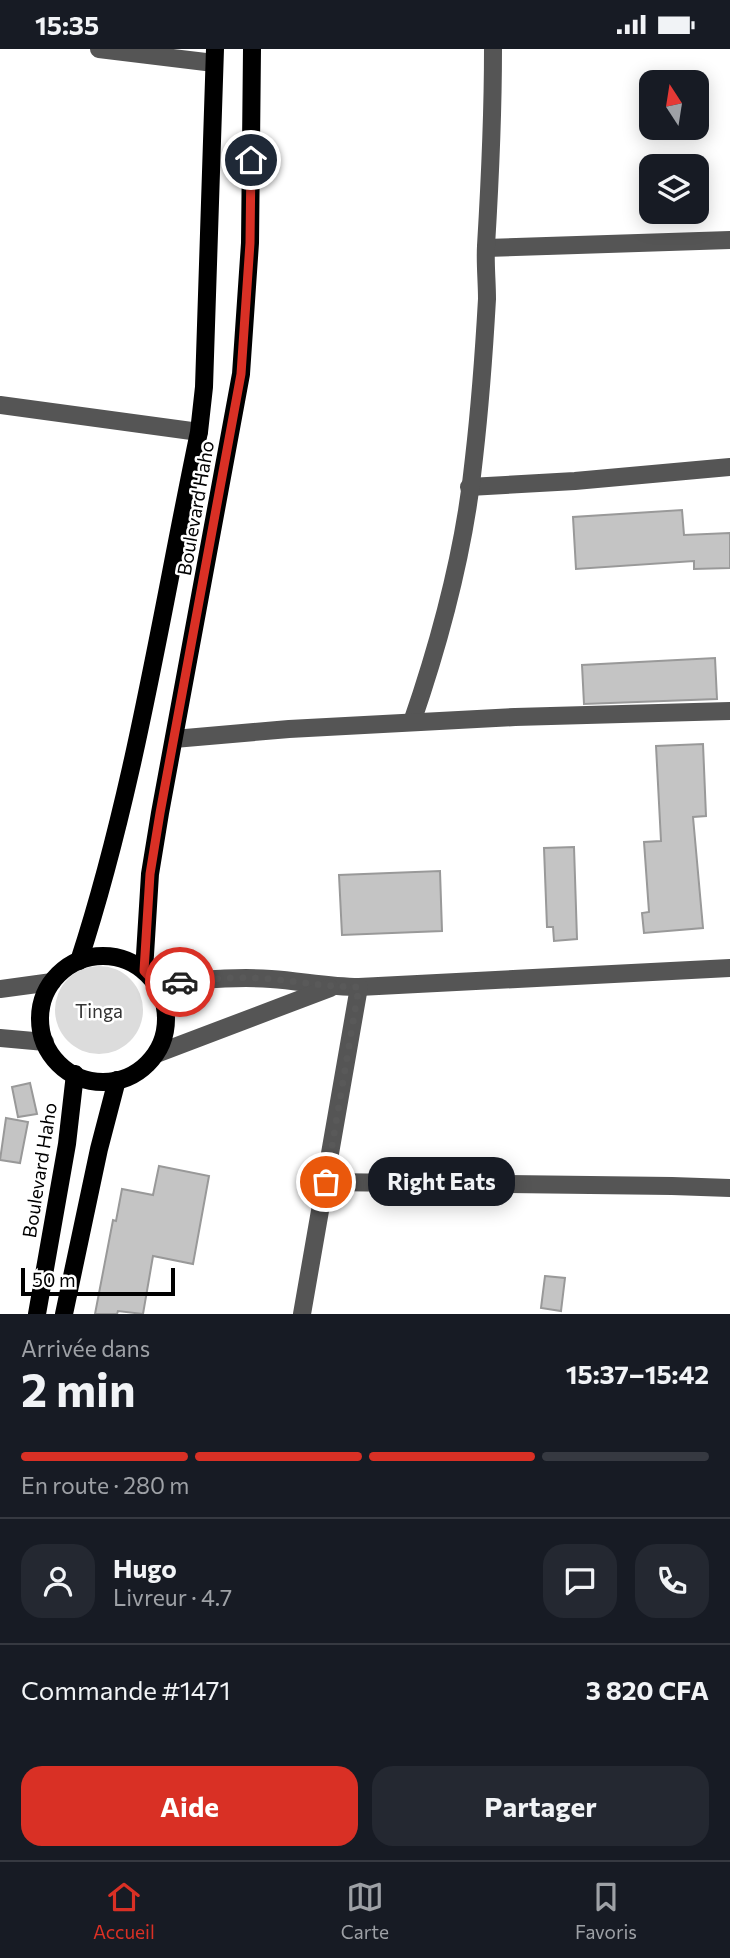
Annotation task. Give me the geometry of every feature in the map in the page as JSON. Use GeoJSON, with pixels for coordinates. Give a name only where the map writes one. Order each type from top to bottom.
{"type":"FeatureCollection","features":[{"type":"Feature","properties":{"kind":"main road","name":"Boulevard Haho"},"geometry":{"type":"LineString","coordinates":[[150,977],[150,874],[241,374],[250,243],[252,49]]}},
{"type":"Feature","properties":{"kind":"main road","name":"Boulevard Haho"},"geometry":{"type":"LineString","coordinates":[[79,961],[100,896],[136,749],[199,432],[204,387],[214,56]]}},
{"type":"Feature","properties":{"kind":"main road"},"geometry":{"type":"LineString","coordinates":[[96,956],[113,957],[130,962],[150,977],[166,1007],[167,1019],[162,1044],[156,1054],[138,1071],[117,1080],[97,1081],[75,1075],[55,1060],[44,1042],[41,1030],[42,1005],[52,982],[69,966],[96,956]]}},
{"type":"Feature","properties":{"kind":"main road","name":"Boulevard Haho"},"geometry":{"type":"LineString","coordinates":[[37,1314],[67,1144],[75,1075]]}},
{"type":"Feature","properties":{"kind":"main road"},"geometry":{"type":"LineString","coordinates":[[64,1314],[99,1149],[117,1080]]}},
{"type":"Feature","properties":{"kind":"street"},"geometry":{"type":"LineString","coordinates":[[99,49],[214,56]]}},
{"type":"Feature","properties":{"kind":"street"},"geometry":{"type":"LineString","coordinates":[[412,722],[428,677],[450,591],[465,524],[474,462],[487,296],[486,248],[494,49]]}},
{"type":"Feature","properties":{"kind":"street"},"geometry":{"type":"LineString","coordinates":[[486,248],[730,240]]}},
{"type":"Feature","properties":{"kind":"street"},"geometry":{"type":"LineString","coordinates":[[0,405],[199,432]]}},
{"type":"Feature","properties":{"kind":"street"},"geometry":{"type":"LineString","coordinates":[[469,487],[575,481],[730,467]]}},
{"type":"Feature","properties":{"kind":"street"},"geometry":{"type":"LineString","coordinates":[[174,740],[289,729],[412,722],[730,711]]}},
{"type":"Feature","properties":{"kind":"street"},"geometry":{"type":"LineString","coordinates":[[150,977],[271,979],[333,987],[359,987],[730,968]]}},
{"type":"Feature","properties":{"kind":"street"},"geometry":{"type":"LineString","coordinates":[[0,989],[52,982]]}},
{"type":"Feature","properties":{"kind":"street"},"geometry":{"type":"LineString","coordinates":[[156,1054],[333,987]]}},
{"type":"Feature","properties":{"kind":"street"},"geometry":{"type":"LineString","coordinates":[[302,1314],[359,987]]}},
{"type":"Feature","properties":{"kind":"street"},"geometry":{"type":"LineString","coordinates":[[0,1038],[44,1042]]}},
{"type":"Feature","properties":{"kind":"street"},"geometry":{"type":"LineString","coordinates":[[326,1182],[730,1188]]}},
{"type":"Feature","properties":{"kind":"green space","name":"Tinga"},"geometry":{"type":"Polygon","coordinates":[[[99,966],[116,970],[130,979],[139,993],[143,1010],[139,1027],[130,1041],[116,1050],[99,1054],[82,1050],[68,1041],[59,1027],[55,1010],[59,993],[68,979],[82,970],[99,966]]]}},
{"type":"Feature","properties":{"kind":"building"},"geometry":{"type":"Polygon","coordinates":[[[682,510],[684,535],[730,533],[730,568],[694,569],[694,561],[576,569],[573,517],[682,510]]]}},
{"type":"Feature","properties":{"kind":"building"},"geometry":{"type":"Polygon","coordinates":[[[715,658],[717,699],[584,704],[582,665],[715,658]]]}},
{"type":"Feature","properties":{"kind":"building"},"geometry":{"type":"Polygon","coordinates":[[[703,744],[706,816],[693,817],[703,928],[644,933],[642,913],[649,912],[644,842],[661,841],[656,746],[703,744]]]}},
{"type":"Feature","properties":{"kind":"building"},"geometry":{"type":"Polygon","coordinates":[[[574,847],[577,939],[554,941],[553,927],[547,927],[544,848],[574,847]]]}},
{"type":"Feature","properties":{"kind":"building"},"geometry":{"type":"Polygon","coordinates":[[[440,871],[442,931],[342,935],[339,875],[440,871]]]}},
{"type":"Feature","properties":{"kind":"building"},"geometry":{"type":"Polygon","coordinates":[[[30,1083],[37,1114],[18,1117],[12,1087],[30,1083]]]}},
{"type":"Feature","properties":{"kind":"building"},"geometry":{"type":"Polygon","coordinates":[[[6,1118],[28,1122],[20,1163],[0,1160],[6,1118]]]}},
{"type":"Feature","properties":{"kind":"building"},"geometry":{"type":"Polygon","coordinates":[[[159,1166],[209,1176],[193,1264],[153,1256],[143,1314],[118,1311],[117,1314],[95,1314],[113,1220],[116,1221],[122,1189],[153,1195],[159,1166]]]}},
{"type":"Feature","properties":{"kind":"building"},"geometry":{"type":"Polygon","coordinates":[[[545,1276],[565,1278],[561,1311],[541,1308],[545,1276]]]}},
{"type":"Feature","properties":{"kind":"way so far"},"geometry":{"type":"LineString","coordinates":[[180,982],[271,979],[333,987],[359,987],[326,1182]]}},
{"type":"Feature","properties":{"kind":"place","name":"Right Eats"},"geometry":{"type":"Point","coordinates":[326,1182]}},
{"type":"Feature","properties":{"kind":"route"},"geometry":{"type":"LineString","coordinates":[[180,982],[156,984],[144,971],[150,874],[241,374],[250,243],[251,160]]}}]}
